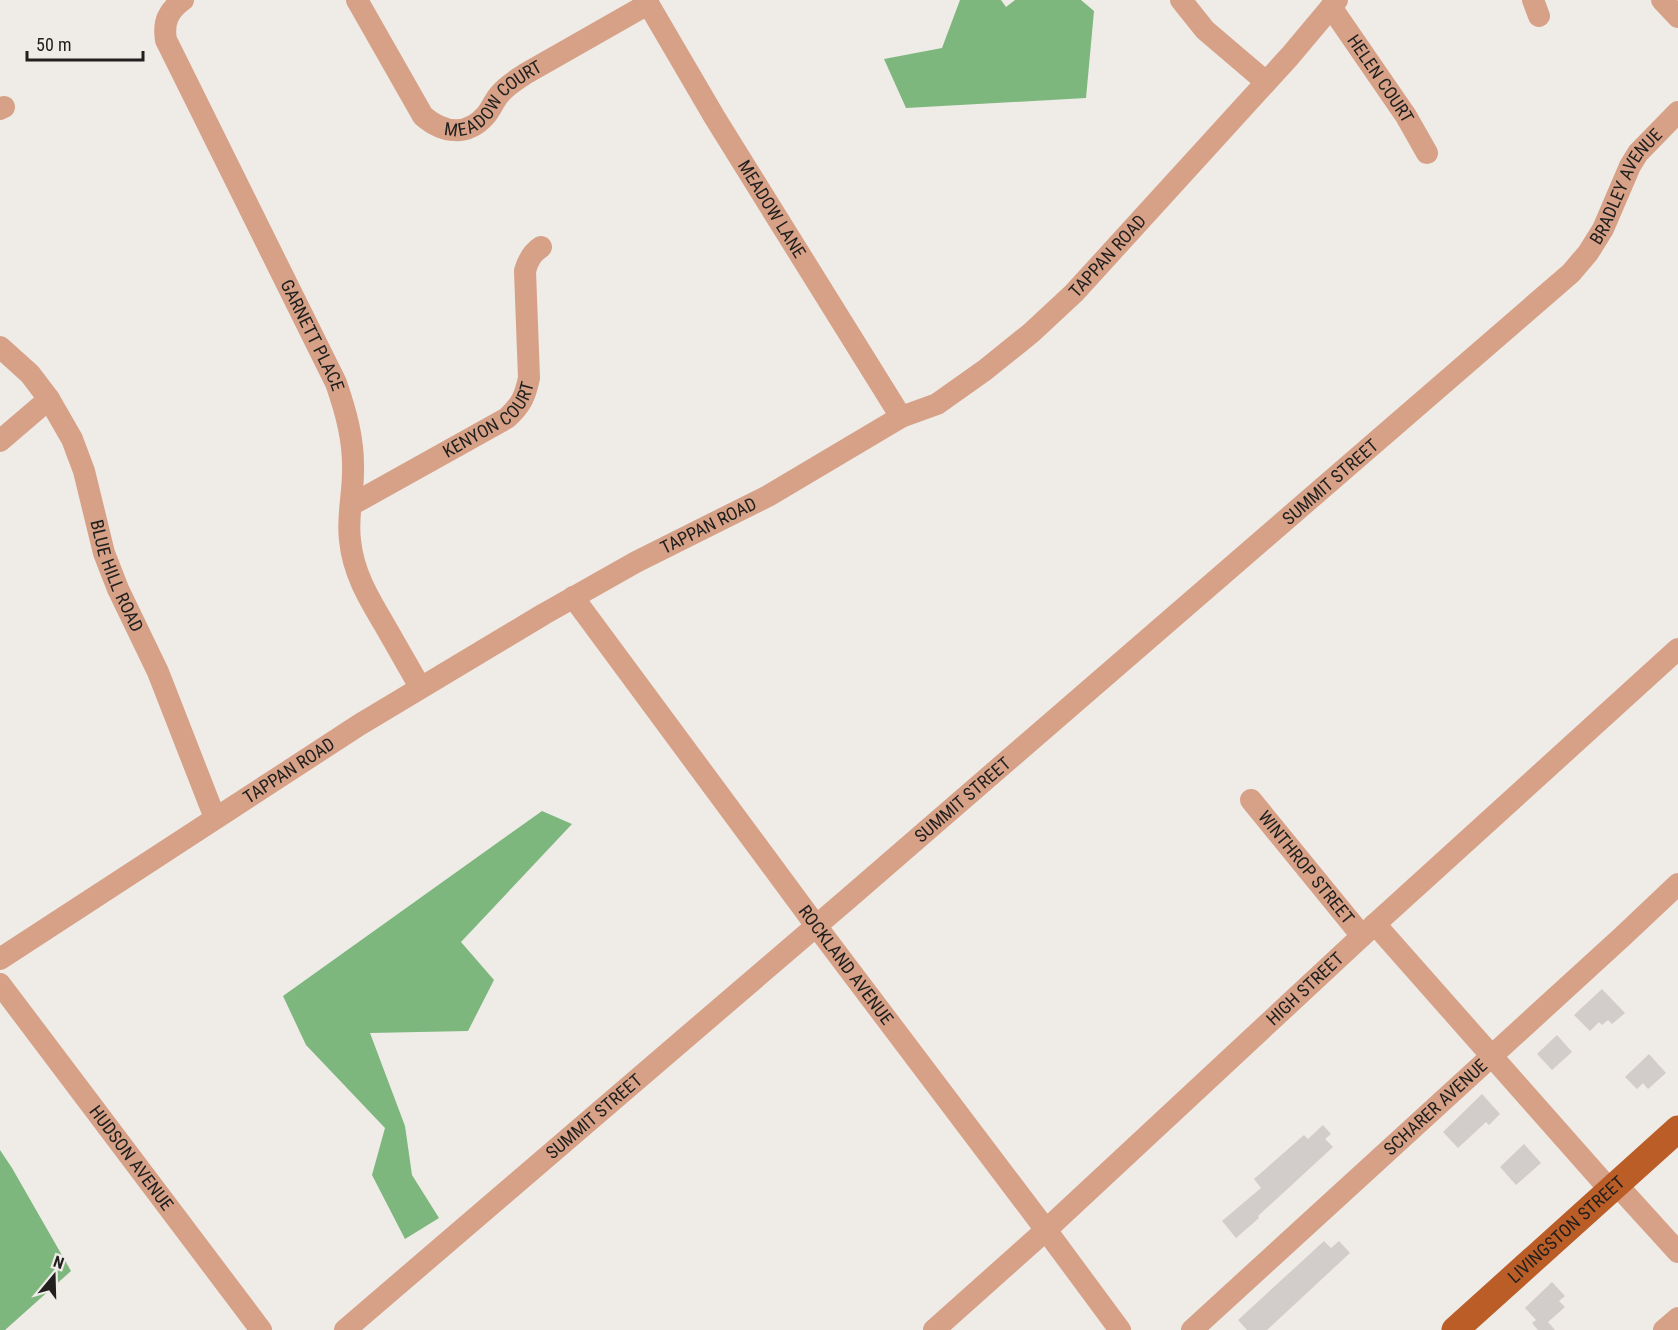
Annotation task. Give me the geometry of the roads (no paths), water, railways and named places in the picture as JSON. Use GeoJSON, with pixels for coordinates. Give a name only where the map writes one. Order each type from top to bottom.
{"type":"FeatureCollection","features":[{"type":"Feature","properties":{"kind":"main road","name":"LIVINGSTON STREET"},"geometry":{"type":"LineString","coordinates":[[1457,1329],[1678,1129]]}},
{"type":"Feature","properties":{"kind":"street","name":"GARNETT PLACE"},"geometry":{"type":"LineString","coordinates":[[183,0],[167,17],[164,29],[166,40],[336,383],[346,410],[352,441],[353,472],[349,540],[354,563],[362,586],[420,687]]}},
{"type":"Feature","properties":{"kind":"street","name":"MEADOW COURT"},"geometry":{"type":"LineString","coordinates":[[357,0],[423,116],[443,129],[456,131],[469,128],[479,122],[498,96],[525,74],[647,2]]}},
{"type":"Feature","properties":{"kind":"street"},"geometry":{"type":"LineString","coordinates":[[1181,0],[1205,30],[1266,82]]}},
{"type":"Feature","properties":{"kind":"street"},"geometry":{"type":"LineString","coordinates":[[1662,0],[1678,17]]}},
{"type":"Feature","properties":{"kind":"street","name":"MEADOW LANE"},"geometry":{"type":"LineString","coordinates":[[647,2],[715,118],[901,417]]}},
{"type":"Feature","properties":{"kind":"street","name":"TAPPAN ROAD"},"geometry":{"type":"LineString","coordinates":[[0,959],[420,687],[636,562],[768,496],[901,417],[938,404],[986,370],[1074,293],[1266,82],[1334,3]]}},
{"type":"Feature","properties":{"kind":"street","name":"HELEN COURT"},"geometry":{"type":"LineString","coordinates":[[1334,3],[1427,153]]}},
{"type":"Feature","properties":{"kind":"street","name":"BRADLEY AVENUE"},"geometry":{"type":"LineString","coordinates":[[1578,265],[1603,229],[1630,166],[1638,153],[1678,112]]}},
{"type":"Feature","properties":{"kind":"street","name":"KENYON COURT"},"geometry":{"type":"LineString","coordinates":[[351,505],[507,418],[518,407],[526,394],[529,378],[525,271],[528,260],[541,247]]}},
{"type":"Feature","properties":{"kind":"street","name":"SUMMIT STREET"},"geometry":{"type":"LineString","coordinates":[[345,1330],[817,927],[1275,531],[1578,265]]}},
{"type":"Feature","properties":{"kind":"street","name":"BLUE HILL ROAD"},"geometry":{"type":"LineString","coordinates":[[0,347],[30,374],[49,399],[72,439],[84,471],[104,554],[118,590],[158,672],[215,818]]}},
{"type":"Feature","properties":{"kind":"street"},"geometry":{"type":"LineString","coordinates":[[0,441],[49,399]]}},
{"type":"Feature","properties":{"kind":"street","name":"ROCKLAND AVENUE"},"geometry":{"type":"LineString","coordinates":[[573,597],[817,927],[1120,1330]]}},
{"type":"Feature","properties":{"kind":"street","name":"HIGH STREET"},"geometry":{"type":"LineString","coordinates":[[934,1330],[1046,1230],[1369,930],[1678,649]]}},
{"type":"Feature","properties":{"kind":"street","name":"WINTHROP STREET"},"geometry":{"type":"LineString","coordinates":[[1251,800],[1369,930],[1492,1056],[1614,1188],[1678,1252]]}},
{"type":"Feature","properties":{"kind":"street","name":"SCHARER AVENUE"},"geometry":{"type":"LineString","coordinates":[[1192,1330],[1678,884]]}},
{"type":"Feature","properties":{"kind":"street","name":"HUDSON AVENUE"},"geometry":{"type":"LineString","coordinates":[[0,984],[261,1330]]}},
{"type":"Feature","properties":{"kind":"street"},"geometry":{"type":"LineString","coordinates":[[1664,1330],[1678,1318]]}}]}
